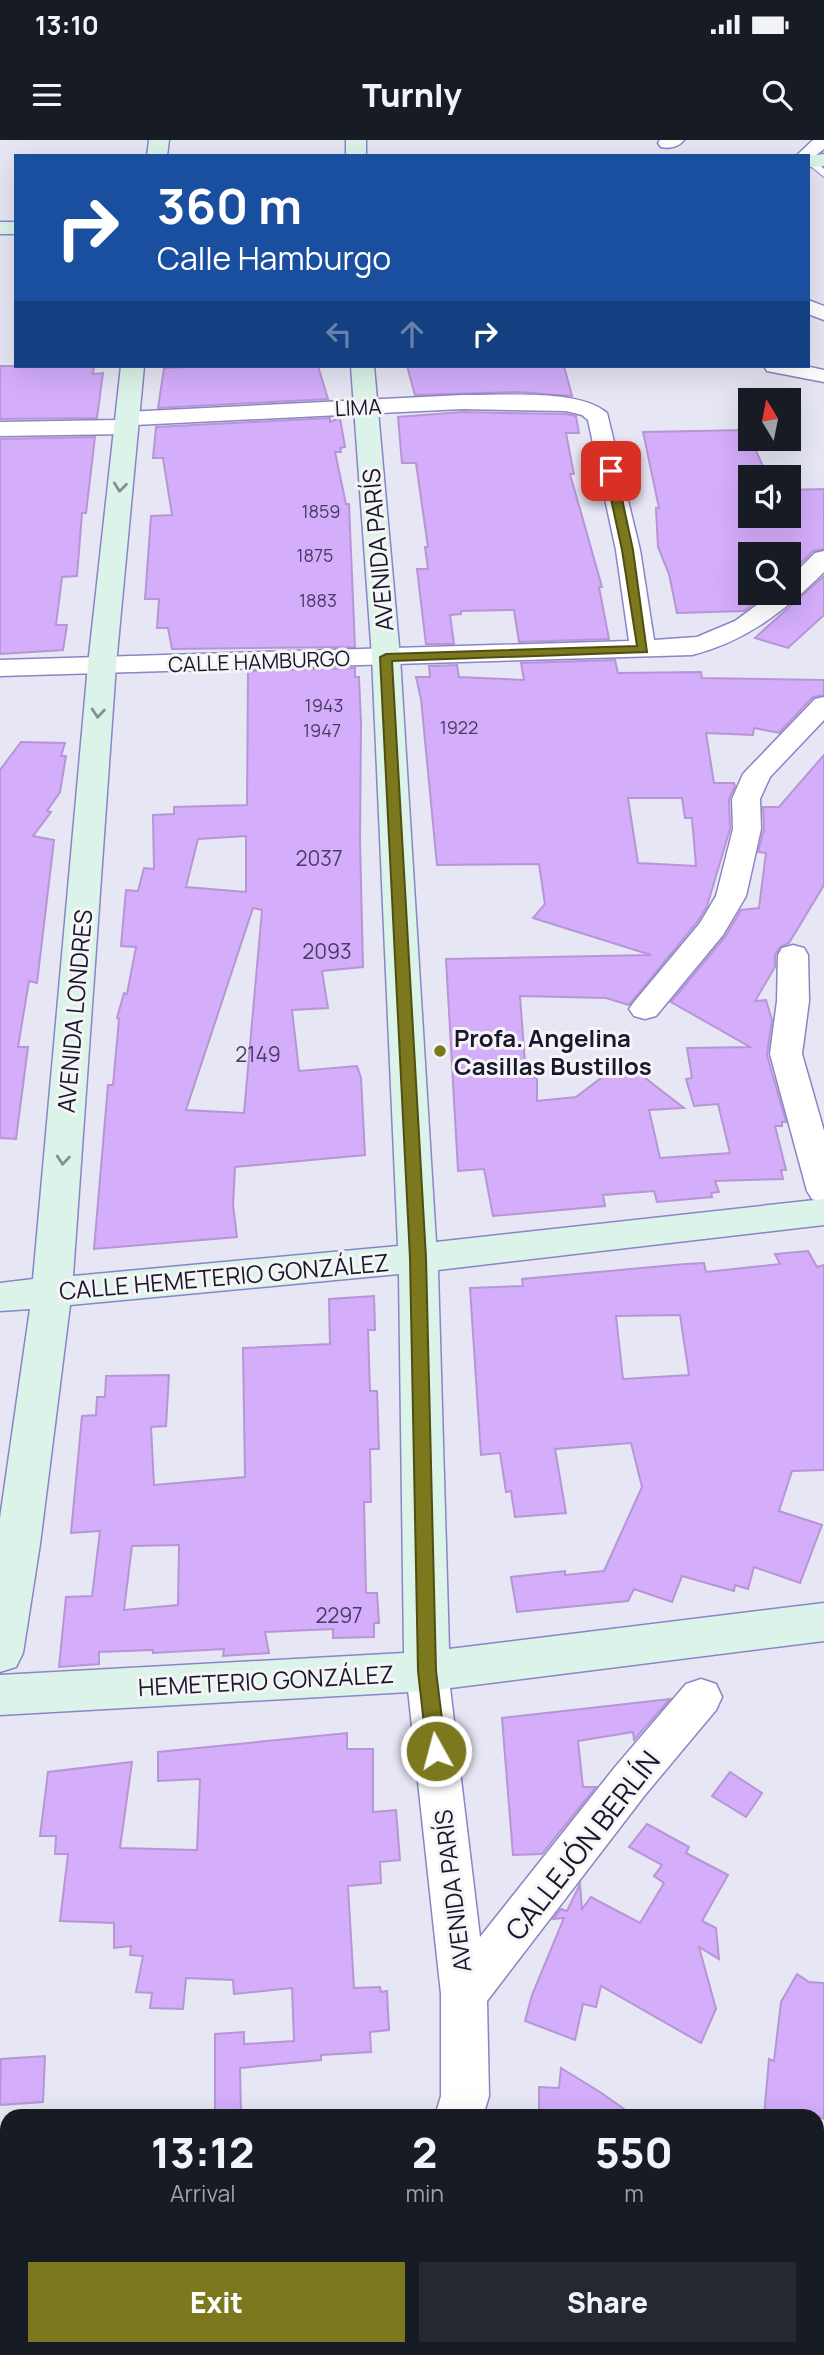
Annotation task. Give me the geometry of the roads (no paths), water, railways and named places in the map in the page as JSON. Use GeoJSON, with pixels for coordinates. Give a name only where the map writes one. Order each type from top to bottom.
{"type":"FeatureCollection","features":[{"type":"Feature","properties":{"kind":"main road","name":"AVENIDA LONDRES"},"geometry":{"type":"LineString","coordinates":[[0,1653],[18,1544],[52,1292],[102,665],[132,368]]}},
{"type":"Feature","properties":{"kind":"main road","name":"AVENIDA PARÍS"},"geometry":{"type":"LineString","coordinates":[[363,368],[386,657],[418,1258],[427,1671]]}},
{"type":"Feature","properties":{"kind":"main road","name":"CALLE HEMETERIO GONZÁLEZ"},"geometry":{"type":"LineString","coordinates":[[0,1297],[418,1258],[824,1212]]}},
{"type":"Feature","properties":{"kind":"main road","name":"HEMETERIO GONZÁLEZ"},"geometry":{"type":"LineString","coordinates":[[0,1695],[427,1671],[824,1622]]}},
{"type":"Feature","properties":{"kind":"street"},"geometry":{"type":"LineString","coordinates":[[815,162],[824,140]]}},
{"type":"Feature","properties":{"kind":"street"},"geometry":{"type":"LineString","coordinates":[[785,368],[824,376]]}},
{"type":"Feature","properties":{"kind":"street","name":"LIMA"},"geometry":{"type":"LineString","coordinates":[[0,429],[462,402],[566,404],[590,410],[599,418],[628,550],[643,649]]}},
{"type":"Feature","properties":{"kind":"street","name":"CALLE HAMBURGO"},"geometry":{"type":"LineString","coordinates":[[801,581],[824,558]]}},
{"type":"Feature","properties":{"kind":"street","name":"CALLE HAMBURGO"},"geometry":{"type":"LineString","coordinates":[[0,668],[692,647],[716,641],[740,630],[773,605]]}},
{"type":"Feature","properties":{"kind":"street"},"geometry":{"type":"LineString","coordinates":[[645,1009],[712,928],[731,896],[747,829],[746,799],[757,774],[824,705]]}},
{"type":"Feature","properties":{"kind":"street"},"geometry":{"type":"LineString","coordinates":[[793,955],[793,1002],[786,1054],[824,1191]]}},
{"type":"Feature","properties":{"kind":"street","name":"AVENIDA PARÍS"},"geometry":{"type":"LineString","coordinates":[[427,1671],[464,1994],[464,2109]]}},
{"type":"Feature","properties":{"kind":"street","name":"CALLEJÓN BERLÍN"},"geometry":{"type":"LineString","coordinates":[[464,1994],[630,1781],[701,1697]]}},
{"type":"Feature","properties":{"kind":"place","name":"Profa. Angelina Casillas Bustillos"},"geometry":{"type":"Point","coordinates":[440,1051]}}]}
